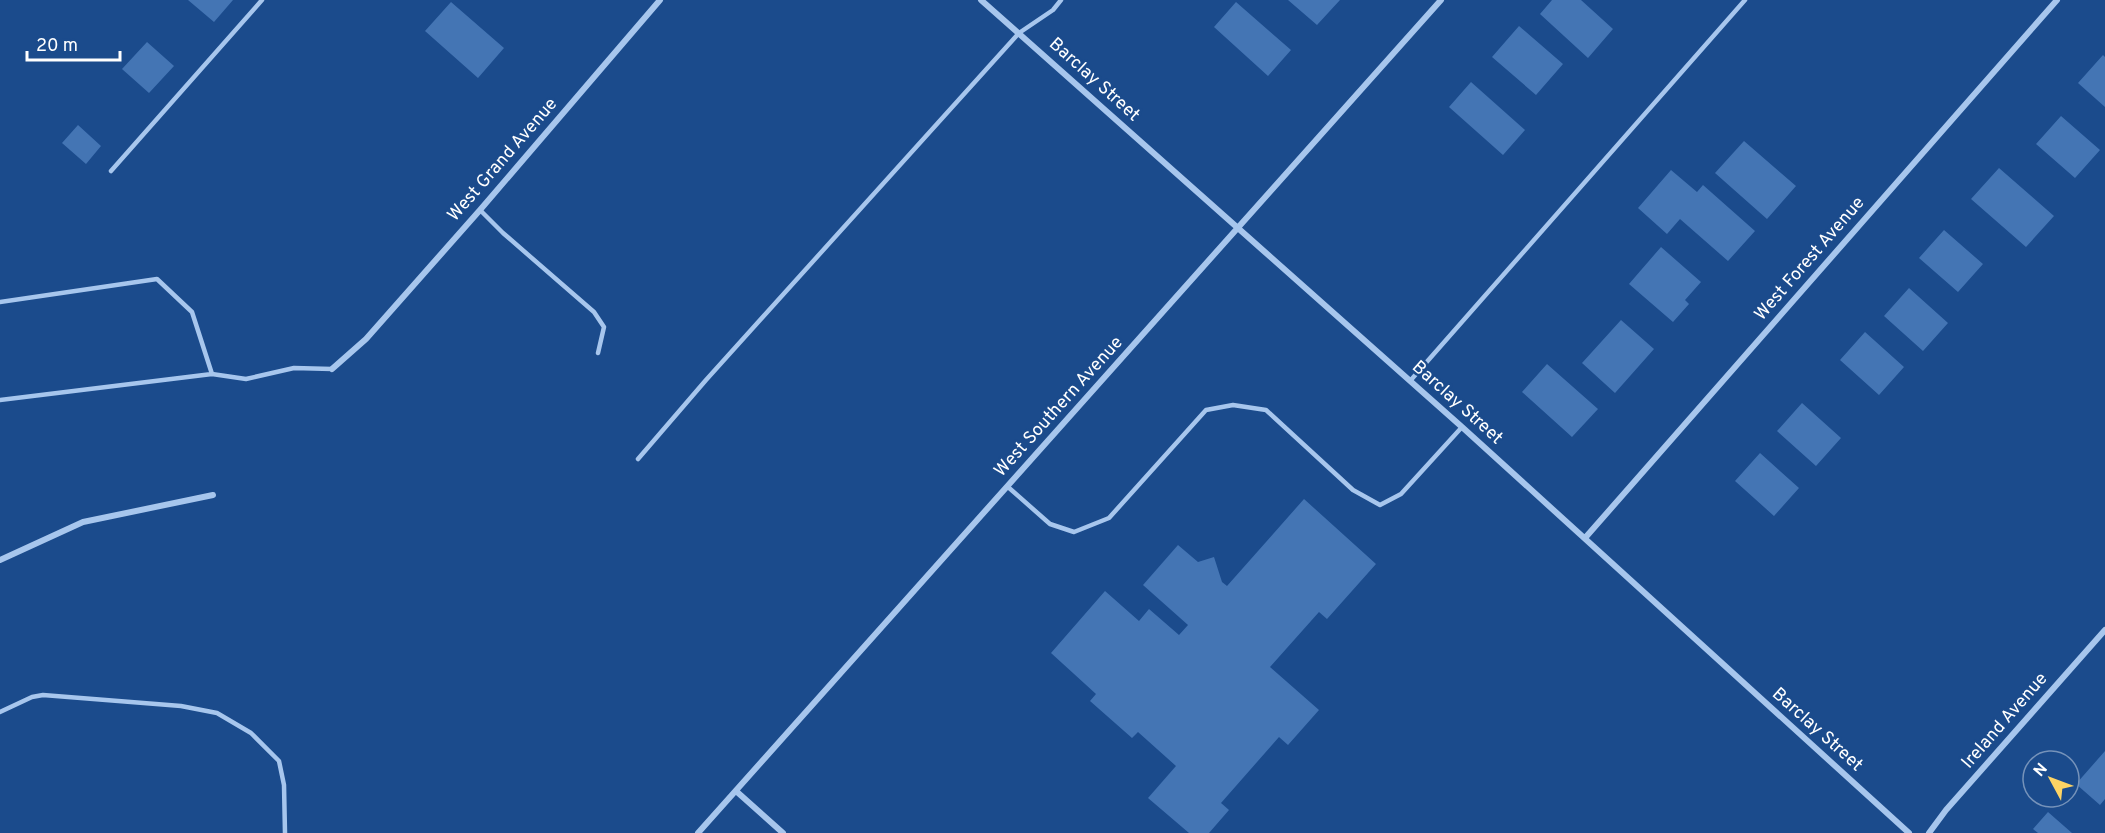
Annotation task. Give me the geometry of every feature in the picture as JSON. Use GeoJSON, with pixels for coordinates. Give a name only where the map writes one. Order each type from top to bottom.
{"type":"FeatureCollection","features":[{"type":"Feature","properties":{"kind":"street","name":"West Grand Avenue"},"geometry":{"type":"LineString","coordinates":[[332,369],[366,339],[660,0]]}},
{"type":"Feature","properties":{"kind":"street","name":"Barclay Street"},"geometry":{"type":"LineString","coordinates":[[981,0],[1462,427],[1909,833]]}},
{"type":"Feature","properties":{"kind":"street","name":"West Southern Avenue"},"geometry":{"type":"LineString","coordinates":[[698,833],[1441,0]]}},
{"type":"Feature","properties":{"kind":"street","name":"West Forest Avenue"},"geometry":{"type":"LineString","coordinates":[[1585,538],[2057,0]]}},
{"type":"Feature","properties":{"kind":"street"},"geometry":{"type":"LineString","coordinates":[[0,560],[83,522],[213,495]]}},
{"type":"Feature","properties":{"kind":"street","name":"Ireland Avenue"},"geometry":{"type":"LineString","coordinates":[[1929,833],[1946,810],[2105,630]]}},
{"type":"Feature","properties":{"kind":"street"},"geometry":{"type":"LineString","coordinates":[[736,791],[783,833]]}},
{"type":"Feature","properties":{"kind":"lane"},"geometry":{"type":"LineString","coordinates":[[111,171],[262,0]]}},
{"type":"Feature","properties":{"kind":"lane"},"geometry":{"type":"LineString","coordinates":[[638,459],[706,380],[1019,33],[1053,10],[1061,0]]}},
{"type":"Feature","properties":{"kind":"lane"},"geometry":{"type":"LineString","coordinates":[[1410,381],[1745,0]]}},
{"type":"Feature","properties":{"kind":"lane"},"geometry":{"type":"LineString","coordinates":[[480,210],[503,233],[594,312],[604,327],[598,353]]}},
{"type":"Feature","properties":{"kind":"lane"},"geometry":{"type":"LineString","coordinates":[[0,302],[157,279],[192,312],[212,374]]}},
{"type":"Feature","properties":{"kind":"lane"},"geometry":{"type":"LineString","coordinates":[[0,400],[212,374],[246,379],[294,368],[332,369]]}},
{"type":"Feature","properties":{"kind":"lane"},"geometry":{"type":"LineString","coordinates":[[1008,487],[1050,524],[1074,532],[1109,518],[1206,410],[1233,405],[1266,410],[1353,490],[1380,505],[1401,494],[1462,427]]}},
{"type":"Feature","properties":{"kind":"lane"},"geometry":{"type":"LineString","coordinates":[[0,712],[32,697],[43,695],[181,706],[217,713],[251,733],[279,761],[284,784],[285,833]]}},
{"type":"Feature","properties":{"kind":"building"},"geometry":{"type":"Polygon","coordinates":[[[188,0],[233,0],[214,22],[188,0]]]}},
{"type":"Feature","properties":{"kind":"building"},"geometry":{"type":"Polygon","coordinates":[[[1288,0],[1340,0],[1317,25],[1288,0]]]}},
{"type":"Feature","properties":{"kind":"building"},"geometry":{"type":"Polygon","coordinates":[[[1552,0],[1581,0],[1613,29],[1588,58],[1540,14],[1552,0]]]}},
{"type":"Feature","properties":{"kind":"building"},"geometry":{"type":"Polygon","coordinates":[[[451,2],[504,48],[478,78],[425,31],[451,2]]]}},
{"type":"Feature","properties":{"kind":"building"},"geometry":{"type":"Polygon","coordinates":[[[1236,2],[1291,50],[1268,76],[1214,27],[1236,2]]]}},
{"type":"Feature","properties":{"kind":"building"},"geometry":{"type":"Polygon","coordinates":[[[1519,26],[1563,64],[1536,95],[1492,57],[1519,26]]]}},
{"type":"Feature","properties":{"kind":"building"},"geometry":{"type":"Polygon","coordinates":[[[147,42],[174,66],[149,93],[122,69],[147,42]]]}},
{"type":"Feature","properties":{"kind":"building"},"geometry":{"type":"Polygon","coordinates":[[[2103,55],[2105,57],[2105,107],[2078,83],[2103,55]]]}},
{"type":"Feature","properties":{"kind":"building"},"geometry":{"type":"Polygon","coordinates":[[[1471,82],[1525,130],[1503,155],[1449,107],[1471,82]]]}},
{"type":"Feature","properties":{"kind":"building"},"geometry":{"type":"Polygon","coordinates":[[[2061,116],[2100,150],[2075,178],[2036,144],[2061,116]]]}},
{"type":"Feature","properties":{"kind":"building"},"geometry":{"type":"Polygon","coordinates":[[[78,125],[101,146],[86,164],[62,143],[78,125]]]}},
{"type":"Feature","properties":{"kind":"building"},"geometry":{"type":"Polygon","coordinates":[[[1744,141],[1796,186],[1767,219],[1715,173],[1744,141]]]}},
{"type":"Feature","properties":{"kind":"building"},"geometry":{"type":"Polygon","coordinates":[[[1999,168],[2054,216],[2026,247],[1971,199],[1999,168]]]}},
{"type":"Feature","properties":{"kind":"building"},"geometry":{"type":"Polygon","coordinates":[[[1671,170],[1697,192],[1703,185],[1755,231],[1728,261],[1680,219],[1667,234],[1638,208],[1671,170]]]}},
{"type":"Feature","properties":{"kind":"building"},"geometry":{"type":"Polygon","coordinates":[[[1944,230],[1983,264],[1958,292],[1919,258],[1944,230]]]}},
{"type":"Feature","properties":{"kind":"building"},"geometry":{"type":"Polygon","coordinates":[[[1661,247],[1701,282],[1685,300],[1689,304],[1673,322],[1629,284],[1661,247]]]}},
{"type":"Feature","properties":{"kind":"building"},"geometry":{"type":"Polygon","coordinates":[[[1909,288],[1948,323],[1923,351],[1884,316],[1909,288]]]}},
{"type":"Feature","properties":{"kind":"building"},"geometry":{"type":"Polygon","coordinates":[[[1621,320],[1654,349],[1615,393],[1582,363],[1621,320]]]}},
{"type":"Feature","properties":{"kind":"building"},"geometry":{"type":"Polygon","coordinates":[[[1865,332],[1904,367],[1879,395],[1840,360],[1865,332]]]}},
{"type":"Feature","properties":{"kind":"building"},"geometry":{"type":"Polygon","coordinates":[[[1547,364],[1598,409],[1572,437],[1522,392],[1547,364]]]}},
{"type":"Feature","properties":{"kind":"building"},"geometry":{"type":"Polygon","coordinates":[[[1802,403],[1841,438],[1816,466],[1777,431],[1802,403]]]}},
{"type":"Feature","properties":{"kind":"building"},"geometry":{"type":"Polygon","coordinates":[[[1760,453],[1799,488],[1774,516],[1735,481],[1760,453]]]}},
{"type":"Feature","properties":{"kind":"building"},"geometry":{"type":"Polygon","coordinates":[[[1304,499],[1376,564],[1327,619],[1319,612],[1270,667],[1319,710],[1288,745],[1279,737],[1221,803],[1229,810],[1209,833],[1189,833],[1148,798],[1176,766],[1138,732],[1132,738],[1090,701],[1096,694],[1051,653],[1105,591],[1139,621],[1149,609],[1179,635],[1188,625],[1143,585],[1178,545],[1198,562],[1214,557],[1222,582],[1227,586],[1304,499]]]}},
{"type":"Feature","properties":{"kind":"building"},"geometry":{"type":"Polygon","coordinates":[[[2105,751],[2105,799],[2100,805],[2081,788],[2081,778],[2105,751]]]}},
{"type":"Feature","properties":{"kind":"building"},"geometry":{"type":"Polygon","coordinates":[[[2048,812],[2072,833],[2038,833],[2033,829],[2048,812]]]}}]}
